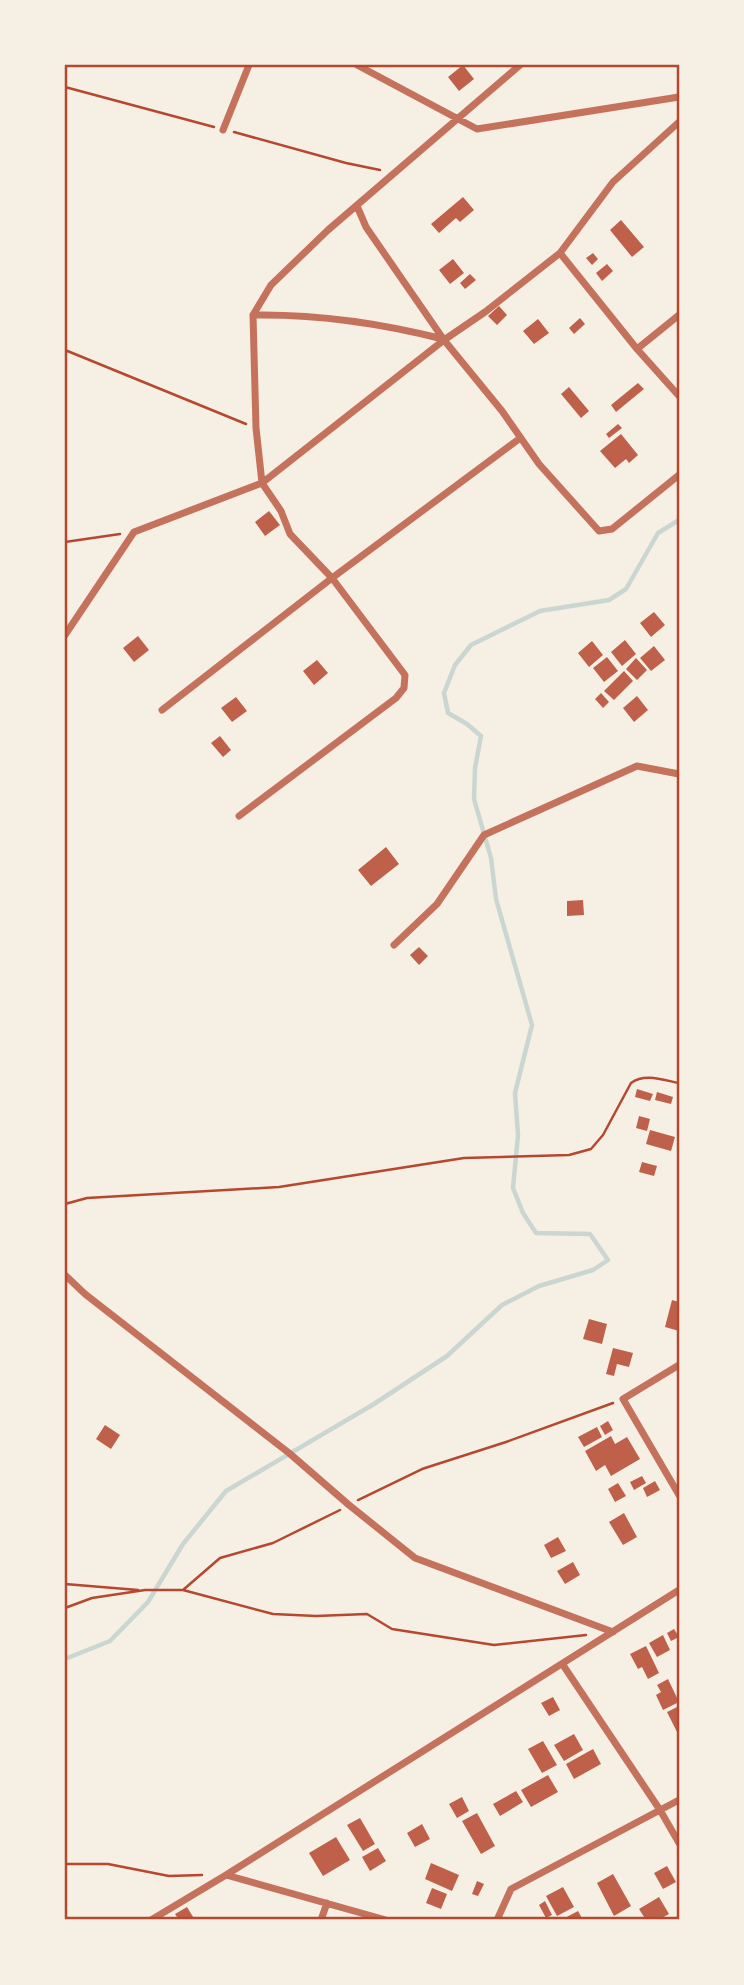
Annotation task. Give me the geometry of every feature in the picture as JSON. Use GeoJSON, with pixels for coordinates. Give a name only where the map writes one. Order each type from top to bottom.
{"type":"FeatureCollection","features":[{"type":"Feature","properties":{"kind":"street"},"geometry":{"type":"LineString","coordinates":[[223,130],[249,65]]}},
{"type":"Feature","properties":{"kind":"street"},"geometry":{"type":"LineString","coordinates":[[357,65],[477,129],[679,97]]}},
{"type":"Feature","properties":{"kind":"street"},"geometry":{"type":"LineString","coordinates":[[239,816],[396,698],[404,688],[405,675],[332,578],[290,534],[281,512],[262,483],[256,428],[253,315],[271,285],[328,230],[520,65]]}},
{"type":"Feature","properties":{"kind":"street"},"geometry":{"type":"LineString","coordinates":[[65,635],[134,532],[262,483],[560,253],[612,183],[679,122]]}},
{"type":"Feature","properties":{"kind":"street"},"geometry":{"type":"LineString","coordinates":[[357,206],[366,227],[444,340],[502,411],[539,464],[599,531],[612,529],[679,475]]}},
{"type":"Feature","properties":{"kind":"street"},"geometry":{"type":"LineString","coordinates":[[560,253],[637,349],[679,396]]}},
{"type":"Feature","properties":{"kind":"street"},"geometry":{"type":"LineString","coordinates":[[253,315],[301,314],[359,321],[444,340]]}},
{"type":"Feature","properties":{"kind":"street"},"geometry":{"type":"LineString","coordinates":[[637,349],[679,315]]}},
{"type":"Feature","properties":{"kind":"street"},"geometry":{"type":"LineString","coordinates":[[162,710],[332,578],[519,439]]}},
{"type":"Feature","properties":{"kind":"street"},"geometry":{"type":"LineString","coordinates":[[394,945],[438,904],[484,835],[637,766],[679,774]]}},
{"type":"Feature","properties":{"kind":"street"},"geometry":{"type":"LineString","coordinates":[[65,1275],[85,1294],[289,1453],[415,1558],[613,1632]]}},
{"type":"Feature","properties":{"kind":"street"},"geometry":{"type":"LineString","coordinates":[[679,1365],[623,1399],[679,1495]]}},
{"type":"Feature","properties":{"kind":"street"},"geometry":{"type":"LineString","coordinates":[[151,1920],[563,1665],[679,1590]]}},
{"type":"Feature","properties":{"kind":"street"},"geometry":{"type":"LineString","coordinates":[[563,1665],[679,1843]]}},
{"type":"Feature","properties":{"kind":"street"},"geometry":{"type":"LineString","coordinates":[[497,1920],[511,1889],[679,1800]]}},
{"type":"Feature","properties":{"kind":"street"},"geometry":{"type":"LineString","coordinates":[[226,1875],[386,1920]]}},
{"type":"Feature","properties":{"kind":"street"},"geometry":{"type":"LineString","coordinates":[[321,1920],[327,1903]]}},
{"type":"Feature","properties":{"kind":"path"},"geometry":{"type":"LineString","coordinates":[[65,350],[256,428]]}},
{"type":"Feature","properties":{"kind":"path"},"geometry":{"type":"LineString","coordinates":[[65,542],[134,532]]}},
{"type":"Feature","properties":{"kind":"path"},"geometry":{"type":"LineString","coordinates":[[65,1204],[87,1198],[279,1187],[464,1158],[569,1155],[591,1149],[603,1135],[631,1083],[638,1078],[679,1083]]}},
{"type":"Feature","properties":{"kind":"path"},"geometry":{"type":"LineString","coordinates":[[183,1590],[219,1558],[273,1543],[422,1469],[506,1442],[623,1399]]}},
{"type":"Feature","properties":{"kind":"path"},"geometry":{"type":"LineString","coordinates":[[65,1584],[183,1590],[273,1615],[367,1615],[392,1629],[494,1645],[586,1635]]}},
{"type":"Feature","properties":{"kind":"path"},"geometry":{"type":"LineString","coordinates":[[65,1608],[92,1598],[145,1590]]}},
{"type":"Feature","properties":{"kind":"path"},"geometry":{"type":"LineString","coordinates":[[65,1864],[108,1864],[169,1876],[204,1875]]}},
{"type":"Feature","properties":{"kind":"building"},"geometry":{"type":"Polygon","coordinates":[[[463,65],[474,79],[459,91],[448,77],[463,65]]]}},
{"type":"Feature","properties":{"kind":"building"},"geometry":{"type":"Polygon","coordinates":[[[463,197],[474,210],[460,222],[456,218],[439,233],[431,224],[463,197]]]}},
{"type":"Feature","properties":{"kind":"building"},"geometry":{"type":"Polygon","coordinates":[[[621,220],[644,247],[632,257],[610,230],[621,220]]]}},
{"type":"Feature","properties":{"kind":"building"},"geometry":{"type":"Polygon","coordinates":[[[593,253],[598,259],[592,265],[586,258],[593,253]]]}},
{"type":"Feature","properties":{"kind":"building"},"geometry":{"type":"Polygon","coordinates":[[[453,259],[464,273],[450,284],[439,270],[453,259]]]}},
{"type":"Feature","properties":{"kind":"building"},"geometry":{"type":"Polygon","coordinates":[[[607,264],[613,271],[602,281],[596,273],[607,264]]]}},
{"type":"Feature","properties":{"kind":"building"},"geometry":{"type":"Polygon","coordinates":[[[470,274],[476,280],[465,289],[460,283],[470,274]]]}},
{"type":"Feature","properties":{"kind":"building"},"geometry":{"type":"Polygon","coordinates":[[[499,306],[507,315],[497,325],[488,316],[499,306]]]}},
{"type":"Feature","properties":{"kind":"building"},"geometry":{"type":"Polygon","coordinates":[[[580,318],[585,324],[574,334],[569,328],[580,318]]]}},
{"type":"Feature","properties":{"kind":"building"},"geometry":{"type":"Polygon","coordinates":[[[538,319],[549,333],[534,344],[523,331],[538,319]]]}},
{"type":"Feature","properties":{"kind":"building"},"geometry":{"type":"Polygon","coordinates":[[[638,383],[644,389],[616,412],[611,405],[638,383]]]}},
{"type":"Feature","properties":{"kind":"building"},"geometry":{"type":"Polygon","coordinates":[[[569,387],[589,411],[581,418],[561,394],[569,387]]]}},
{"type":"Feature","properties":{"kind":"building"},"geometry":{"type":"Polygon","coordinates":[[[618,424],[622,428],[609,438],[606,434],[618,424]]]}},
{"type":"Feature","properties":{"kind":"building"},"geometry":{"type":"Polygon","coordinates":[[[621,434],[638,455],[629,463],[626,459],[615,468],[600,451],[621,434]]]}},
{"type":"Feature","properties":{"kind":"building"},"geometry":{"type":"Polygon","coordinates":[[[269,511],[280,525],[265,536],[255,522],[269,511]]]}},
{"type":"Feature","properties":{"kind":"building"},"geometry":{"type":"Polygon","coordinates":[[[654,612],[665,625],[651,637],[640,623],[654,612]]]}},
{"type":"Feature","properties":{"kind":"building"},"geometry":{"type":"Polygon","coordinates":[[[138,636],[149,650],[134,662],[123,648],[138,636]]]}},
{"type":"Feature","properties":{"kind":"building"},"geometry":{"type":"Polygon","coordinates":[[[625,640],[636,654],[622,666],[611,652],[625,640]]]}},
{"type":"Feature","properties":{"kind":"building"},"geometry":{"type":"Polygon","coordinates":[[[592,641],[603,655],[589,667],[578,653],[592,641]]]}},
{"type":"Feature","properties":{"kind":"building"},"geometry":{"type":"Polygon","coordinates":[[[654,646],[665,660],[651,671],[640,658],[654,646]]]}},
{"type":"Feature","properties":{"kind":"building"},"geometry":{"type":"Polygon","coordinates":[[[607,657],[618,671],[604,682],[593,668],[607,657]]]}},
{"type":"Feature","properties":{"kind":"building"},"geometry":{"type":"Polygon","coordinates":[[[636,658],[647,670],[637,680],[626,669],[636,658]]]}},
{"type":"Feature","properties":{"kind":"building"},"geometry":{"type":"Polygon","coordinates":[[[317,660],[328,673],[314,685],[303,671],[317,660]]]}},
{"type":"Feature","properties":{"kind":"building"},"geometry":{"type":"Polygon","coordinates":[[[624,671],[633,681],[614,700],[604,691],[624,671]]]}},
{"type":"Feature","properties":{"kind":"building"},"geometry":{"type":"Polygon","coordinates":[[[601,693],[609,702],[603,708],[595,699],[601,693]]]}},
{"type":"Feature","properties":{"kind":"building"},"geometry":{"type":"Polygon","coordinates":[[[637,696],[648,710],[634,722],[623,708],[637,696]]]}},
{"type":"Feature","properties":{"kind":"building"},"geometry":{"type":"Polygon","coordinates":[[[236,697],[247,711],[232,722],[221,708],[236,697]]]}},
{"type":"Feature","properties":{"kind":"building"},"geometry":{"type":"Polygon","coordinates":[[[220,736],[231,750],[223,757],[211,743],[220,736]]]}},
{"type":"Feature","properties":{"kind":"building"},"geometry":{"type":"Polygon","coordinates":[[[386,847],[399,864],[371,886],[358,870],[386,847]]]}},
{"type":"Feature","properties":{"kind":"building"},"geometry":{"type":"Polygon","coordinates":[[[583,900],[584,915],[567,916],[567,901],[583,900]]]}},
{"type":"Feature","properties":{"kind":"building"},"geometry":{"type":"Polygon","coordinates":[[[419,947],[428,956],[419,965],[410,955],[419,947]]]}},
{"type":"Feature","properties":{"kind":"building"},"geometry":{"type":"Polygon","coordinates":[[[637,1089],[653,1094],[650,1101],[635,1097],[637,1089]]]}},
{"type":"Feature","properties":{"kind":"building"},"geometry":{"type":"Polygon","coordinates":[[[657,1092],[673,1097],[671,1104],[655,1100],[657,1092]]]}},
{"type":"Feature","properties":{"kind":"building"},"geometry":{"type":"Polygon","coordinates":[[[639,1116],[650,1119],[647,1131],[636,1128],[639,1116]]]}},
{"type":"Feature","properties":{"kind":"building"},"geometry":{"type":"Polygon","coordinates":[[[650,1130],[675,1137],[671,1151],[646,1144],[650,1130]]]}},
{"type":"Feature","properties":{"kind":"building"},"geometry":{"type":"Polygon","coordinates":[[[642,1162],[657,1166],[654,1176],[639,1172],[642,1162]]]}},
{"type":"Feature","properties":{"kind":"building"},"geometry":{"type":"Polygon","coordinates":[[[672,1300],[679,1302],[679,1331],[665,1327],[672,1300]]]}},
{"type":"Feature","properties":{"kind":"building"},"geometry":{"type":"Polygon","coordinates":[[[589,1319],[607,1324],[602,1344],[583,1339],[589,1319]]]}},
{"type":"Feature","properties":{"kind":"building"},"geometry":{"type":"Polygon","coordinates":[[[613,1348],[633,1353],[629,1367],[617,1364],[614,1376],[606,1374],[613,1348]]]}},
{"type":"Feature","properties":{"kind":"building"},"geometry":{"type":"Polygon","coordinates":[[[608,1421],[613,1430],[605,1435],[600,1426],[608,1421]]]}},
{"type":"Feature","properties":{"kind":"building"},"geometry":{"type":"Polygon","coordinates":[[[105,1425],[120,1435],[111,1449],[96,1439],[105,1425]]]}},
{"type":"Feature","properties":{"kind":"building"},"geometry":{"type":"Polygon","coordinates":[[[597,1427],[602,1437],[584,1447],[578,1437],[597,1427]]]}},
{"type":"Feature","properties":{"kind":"building"},"geometry":{"type":"Polygon","coordinates":[[[611,1436],[615,1444],[627,1437],[640,1459],[611,1476],[605,1465],[596,1471],[585,1451],[611,1436]]]}},
{"type":"Feature","properties":{"kind":"building"},"geometry":{"type":"Polygon","coordinates":[[[642,1476],[646,1483],[634,1490],[630,1482],[642,1476]]]}},
{"type":"Feature","properties":{"kind":"building"},"geometry":{"type":"Polygon","coordinates":[[[655,1481],[660,1490],[647,1497],[643,1488],[655,1481]]]}},
{"type":"Feature","properties":{"kind":"building"},"geometry":{"type":"Polygon","coordinates":[[[618,1483],[626,1496],[615,1502],[608,1489],[618,1483]]]}},
{"type":"Feature","properties":{"kind":"building"},"geometry":{"type":"Polygon","coordinates":[[[624,1513],[637,1537],[623,1545],[609,1522],[624,1513]]]}},
{"type":"Feature","properties":{"kind":"building"},"geometry":{"type":"Polygon","coordinates":[[[558,1537],[566,1551],[551,1558],[544,1545],[558,1537]]]}},
{"type":"Feature","properties":{"kind":"building"},"geometry":{"type":"Polygon","coordinates":[[[573,1562],[580,1575],[565,1584],[557,1571],[573,1562]]]}},
{"type":"Feature","properties":{"kind":"building"},"geometry":{"type":"Polygon","coordinates":[[[674,1629],[679,1637],[671,1641],[667,1633],[674,1629]]]}},
{"type":"Feature","properties":{"kind":"building"},"geometry":{"type":"Polygon","coordinates":[[[663,1635],[670,1650],[657,1657],[649,1643],[663,1635]]]}},
{"type":"Feature","properties":{"kind":"building"},"geometry":{"type":"Polygon","coordinates":[[[646,1646],[659,1673],[648,1679],[642,1667],[638,1669],[630,1654],[646,1646]]]}},
{"type":"Feature","properties":{"kind":"building"},"geometry":{"type":"Polygon","coordinates":[[[668,1679],[679,1702],[663,1710],[656,1695],[661,1692],[657,1685],[668,1679]]]}},
{"type":"Feature","properties":{"kind":"building"},"geometry":{"type":"Polygon","coordinates":[[[553,1697],[560,1710],[549,1716],[541,1703],[553,1697]]]}},
{"type":"Feature","properties":{"kind":"building"},"geometry":{"type":"Polygon","coordinates":[[[679,1706],[679,1736],[667,1712],[679,1706]]]}},
{"type":"Feature","properties":{"kind":"building"},"geometry":{"type":"Polygon","coordinates":[[[574,1734],[583,1750],[564,1761],[554,1745],[574,1734]]]}},
{"type":"Feature","properties":{"kind":"building"},"geometry":{"type":"Polygon","coordinates":[[[543,1741],[557,1765],[542,1773],[528,1749],[543,1741]]]}},
{"type":"Feature","properties":{"kind":"building"},"geometry":{"type":"Polygon","coordinates":[[[593,1749],[601,1764],[574,1779],[566,1764],[593,1749]]]}},
{"type":"Feature","properties":{"kind":"building"},"geometry":{"type":"Polygon","coordinates":[[[548,1775],[558,1792],[531,1807],[521,1790],[548,1775]]]}},
{"type":"Feature","properties":{"kind":"building"},"geometry":{"type":"Polygon","coordinates":[[[516,1791],[523,1802],[500,1816],[493,1804],[516,1791]]]}},
{"type":"Feature","properties":{"kind":"building"},"geometry":{"type":"Polygon","coordinates":[[[462,1797],[469,1811],[457,1818],[449,1804],[462,1797]]]}},
{"type":"Feature","properties":{"kind":"building"},"geometry":{"type":"Polygon","coordinates":[[[477,1813],[495,1846],[481,1854],[462,1821],[477,1813]]]}},
{"type":"Feature","properties":{"kind":"building"},"geometry":{"type":"Polygon","coordinates":[[[360,1818],[375,1844],[363,1851],[347,1825],[360,1818]]]}},
{"type":"Feature","properties":{"kind":"building"},"geometry":{"type":"Polygon","coordinates":[[[422,1824],[430,1839],[415,1847],[407,1833],[422,1824]]]}},
{"type":"Feature","properties":{"kind":"building"},"geometry":{"type":"Polygon","coordinates":[[[336,1837],[350,1860],[323,1876],[309,1853],[336,1837]]]}},
{"type":"Feature","properties":{"kind":"building"},"geometry":{"type":"Polygon","coordinates":[[[378,1848],[386,1861],[370,1871],[362,1857],[378,1848]]]}},
{"type":"Feature","properties":{"kind":"building"},"geometry":{"type":"Polygon","coordinates":[[[431,1863],[459,1875],[452,1891],[425,1879],[431,1863]]]}},
{"type":"Feature","properties":{"kind":"building"},"geometry":{"type":"Polygon","coordinates":[[[667,1866],[676,1882],[663,1889],[654,1873],[667,1866]]]}},
{"type":"Feature","properties":{"kind":"building"},"geometry":{"type":"Polygon","coordinates":[[[613,1874],[631,1906],[614,1916],[597,1883],[613,1874]]]}},
{"type":"Feature","properties":{"kind":"building"},"geometry":{"type":"Polygon","coordinates":[[[477,1881],[484,1884],[478,1896],[472,1894],[477,1881]]]}},
{"type":"Feature","properties":{"kind":"building"},"geometry":{"type":"Polygon","coordinates":[[[563,1887],[574,1907],[557,1916],[546,1896],[563,1887]]]}},
{"type":"Feature","properties":{"kind":"building"},"geometry":{"type":"Polygon","coordinates":[[[432,1888],[447,1894],[441,1909],[426,1903],[432,1888]]]}},
{"type":"Feature","properties":{"kind":"building"},"geometry":{"type":"Polygon","coordinates":[[[659,1897],[669,1914],[658,1920],[646,1920],[639,1909],[659,1897]]]}},
{"type":"Feature","properties":{"kind":"building"},"geometry":{"type":"Polygon","coordinates":[[[545,1901],[552,1915],[546,1918],[539,1905],[545,1901]]]}},
{"type":"Feature","properties":{"kind":"building"},"geometry":{"type":"Polygon","coordinates":[[[187,1907],[195,1920],[179,1920],[175,1914],[187,1907]]]}},
{"type":"Feature","properties":{"kind":"building"},"geometry":{"type":"Polygon","coordinates":[[[578,1911],[583,1920],[561,1920],[578,1911]]]}},
{"type":"Feature","properties":{"kind":"waterway"},"geometry":{"type":"LineString","coordinates":[[65,1659],[110,1641],[148,1602],[183,1544],[226,1491],[374,1404],[447,1356],[502,1305],[539,1286],[593,1270],[608,1260],[590,1234],[536,1233],[523,1213],[513,1188],[518,1135],[515,1093],[532,1025],[496,899],[491,858],[474,799],[475,768],[481,736],[448,713],[444,693],[455,665],[471,645],[540,611],[609,600],[626,589],[658,533],[679,520]]}}]}
